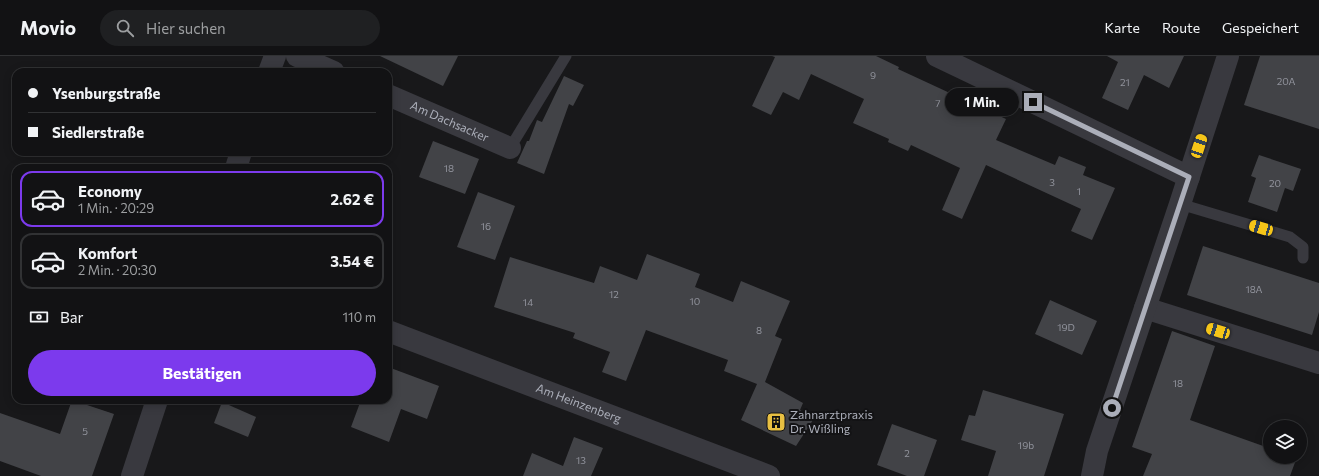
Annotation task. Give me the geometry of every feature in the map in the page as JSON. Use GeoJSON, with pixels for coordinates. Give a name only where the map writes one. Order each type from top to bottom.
{"type":"FeatureCollection","features":[{"type":"Feature","properties":{"kind":"street"},"geometry":{"type":"LineString","coordinates":[[270,68],[275,56]]}},
{"type":"Feature","properties":{"kind":"street"},"geometry":{"type":"LineString","coordinates":[[297,56],[325,68]]}},
{"type":"Feature","properties":{"kind":"street"},"geometry":{"type":"LineString","coordinates":[[937,56],[1189,177]]}},
{"type":"Feature","properties":{"kind":"street"},"geometry":{"type":"LineString","coordinates":[[1092,476],[1097,451],[1228,56]]}},
{"type":"Feature","properties":{"kind":"street","name":"Am Dachsacker"},"geometry":{"type":"LineString","coordinates":[[392,97],[510,148]]}},
{"type":"Feature","properties":{"kind":"street"},"geometry":{"type":"LineString","coordinates":[[1145,308],[1319,363]]}},
{"type":"Feature","properties":{"kind":"street","name":"Am Heinzenberg"},"geometry":{"type":"LineString","coordinates":[[392,334],[769,476]]}},
{"type":"Feature","properties":{"kind":"street"},"geometry":{"type":"LineString","coordinates":[[132,476],[156,404]]}},
{"type":"Feature","properties":{"kind":"lane"},"geometry":{"type":"LineString","coordinates":[[510,148],[566,56]]}},
{"type":"Feature","properties":{"kind":"lane"},"geometry":{"type":"LineString","coordinates":[[1180,204],[1290,237],[1303,247],[1303,258]]}},
{"type":"Feature","properties":{"kind":"building"},"geometry":{"type":"Polygon","coordinates":[[[380,56],[458,56],[443,86],[380,56]]]}},
{"type":"Feature","properties":{"kind":"building"},"geometry":{"type":"Polygon","coordinates":[[[772,56],[876,56],[899,67],[898,69],[1006,119],[996,140],[1055,165],[1059,156],[1086,167],[1083,175],[1115,188],[1092,240],[1071,231],[1081,209],[986,165],[962,219],[942,210],[960,168],[911,145],[908,151],[888,142],[889,139],[853,123],[864,99],[811,74],[799,100],[783,92],[771,115],[752,106],[775,57],[772,56]]]}},
{"type":"Feature","properties":{"kind":"building"},"geometry":{"type":"Polygon","coordinates":[[[1107,56],[1184,56],[1169,88],[1144,75],[1128,110],[1102,98],[1118,62],[1107,56]]]}},
{"type":"Feature","properties":{"kind":"building"},"geometry":{"type":"Polygon","coordinates":[[[1260,56],[1319,56],[1319,129],[1244,105],[1260,56]]]}},
{"type":"Feature","properties":{"kind":"building"},"geometry":{"type":"Polygon","coordinates":[[[564,76],[584,85],[573,106],[569,104],[544,174],[517,163],[527,141],[529,141],[537,120],[542,122],[564,76]]]}},
{"type":"Feature","properties":{"kind":"building"},"geometry":{"type":"Polygon","coordinates":[[[433,141],[479,159],[465,194],[419,177],[433,141]]]}},
{"type":"Feature","properties":{"kind":"building"},"geometry":{"type":"Polygon","coordinates":[[[1259,155],[1301,169],[1293,191],[1285,188],[1277,212],[1248,202],[1256,178],[1251,176],[1259,155]]]}},
{"type":"Feature","properties":{"kind":"building"},"geometry":{"type":"Polygon","coordinates":[[[478,192],[515,206],[495,260],[457,247],[478,192]]]}},
{"type":"Feature","properties":{"kind":"building"},"geometry":{"type":"Polygon","coordinates":[[[1203,246],[1319,283],[1319,312],[1312,335],[1187,295],[1203,246]]]}},
{"type":"Feature","properties":{"kind":"building"},"geometry":{"type":"Polygon","coordinates":[[[647,254],[700,274],[695,287],[733,302],[741,281],[790,301],[775,336],[782,339],[765,382],[803,403],[800,410],[813,420],[796,446],[741,420],[757,384],[724,371],[728,360],[646,330],[626,381],[602,372],[610,352],[573,338],[575,333],[494,307],[510,257],[594,283],[600,266],[637,280],[647,254]]]}},
{"type":"Feature","properties":{"kind":"building"},"geometry":{"type":"Polygon","coordinates":[[[1050,300],[1097,321],[1082,355],[1035,334],[1050,300]]]}},
{"type":"Feature","properties":{"kind":"building"},"geometry":{"type":"Polygon","coordinates":[[[1172,331],[1215,346],[1190,420],[1263,446],[1263,464],[1294,464],[1290,476],[1143,476],[1152,454],[1132,447],[1172,331]]]}},
{"type":"Feature","properties":{"kind":"building"},"geometry":{"type":"Polygon","coordinates":[[[392,368],[439,386],[427,419],[401,409],[389,442],[351,427],[360,404],[392,404],[392,368]]]}},
{"type":"Feature","properties":{"kind":"building"},"geometry":{"type":"Polygon","coordinates":[[[983,390],[1064,414],[1044,476],[988,476],[996,451],[961,440],[969,415],[975,416],[983,390]]]}},
{"type":"Feature","properties":{"kind":"building"},"geometry":{"type":"Polygon","coordinates":[[[71,404],[84,404],[114,414],[92,476],[41,476],[0,461],[0,413],[60,434],[71,404]]]}},
{"type":"Feature","properties":{"kind":"building"},"geometry":{"type":"Polygon","coordinates":[[[221,404],[227,404],[256,417],[248,437],[214,423],[221,404]]]}},
{"type":"Feature","properties":{"kind":"building"},"geometry":{"type":"Polygon","coordinates":[[[892,424],[937,440],[924,476],[907,476],[877,465],[892,424]]]}},
{"type":"Feature","properties":{"kind":"building"},"geometry":{"type":"Polygon","coordinates":[[[574,437],[603,448],[591,476],[523,476],[532,453],[563,466],[574,437]]]}},
{"type":"Feature","properties":{"kind":"place","name":"Zahnarztpraxis Dr. Wißling"},"geometry":{"type":"Point","coordinates":[776,422]}},
{"type":"Feature","properties":{"kind":"route"},"geometry":{"type":"LineString","coordinates":[[1033,102],[1189,177],[1112,408]]}}]}
